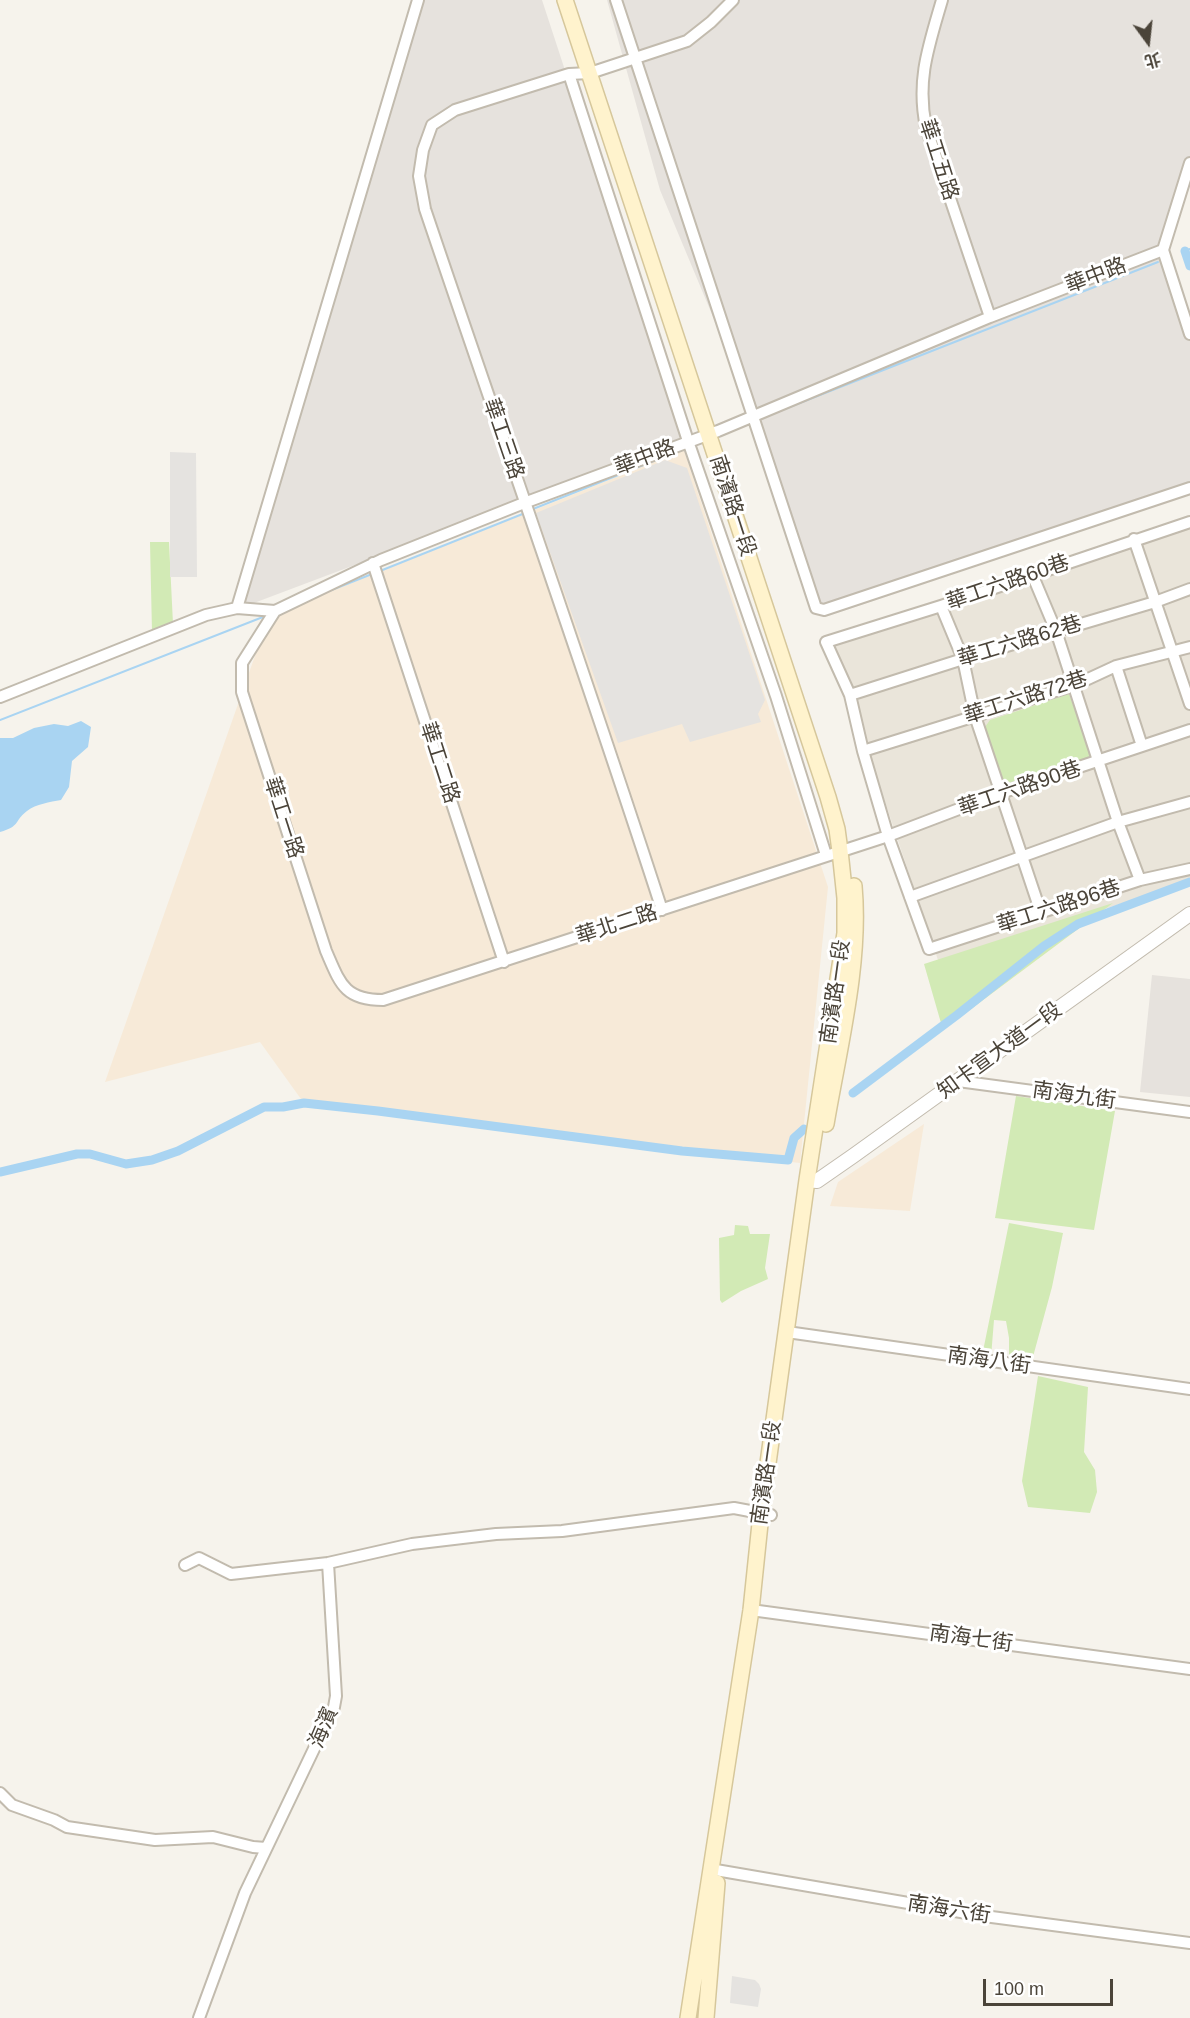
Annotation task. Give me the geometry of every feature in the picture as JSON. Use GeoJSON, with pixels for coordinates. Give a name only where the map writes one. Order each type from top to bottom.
{"type":"FeatureCollection","features":[{"type":"Feature","properties":{"kind":"main road","name":"南濱路一段"},"geometry":{"type":"LineString","coordinates":[[565,0],[594,71]]}},
{"type":"Feature","properties":{"kind":"main road","name":"南濱路一段"},"geometry":{"type":"LineString","coordinates":[[575,0],[594,71],[713,432],[828,797],[837,829],[839,851],[855,906],[849,990],[812,1180],[814,1212],[792,1333],[766,1514],[756,1610],[688,2018]]}},
{"type":"Feature","properties":{"kind":"main road","name":"南濱路一段"},"geometry":{"type":"LineString","coordinates":[[706,2018],[714,1870]]}},
{"type":"Feature","properties":{"kind":"street"},"geometry":{"type":"LineString","coordinates":[[237,608],[418,0]]}},
{"type":"Feature","properties":{"kind":"street"},"geometry":{"type":"LineString","coordinates":[[616,0],[816,608],[824,610],[1190,488]]}},
{"type":"Feature","properties":{"kind":"street","name":"華工三路"},"geometry":{"type":"LineString","coordinates":[[662,910],[602,724],[524,503],[425,209],[419,176],[423,150],[432,125],[455,110],[569,74],[594,71],[687,41],[733,0]]}},
{"type":"Feature","properties":{"kind":"street","name":"華工五路"},"geometry":{"type":"LineString","coordinates":[[942,0],[926,53],[921,81],[921,105],[926,127],[990,317]]}},
{"type":"Feature","properties":{"kind":"street"},"geometry":{"type":"LineString","coordinates":[[569,74],[688,441],[776,696],[839,851]]}},
{"type":"Feature","properties":{"kind":"street"},"geometry":{"type":"LineString","coordinates":[[1190,163],[1163,250],[1190,334]]}},
{"type":"Feature","properties":{"kind":"street","name":"華中路"},"geometry":{"type":"LineString","coordinates":[[275,611],[373,563],[713,432],[990,317],[1163,250]]}},
{"type":"Feature","properties":{"kind":"street","name":"華工六路60巷"},"geometry":{"type":"LineString","coordinates":[[850,695],[826,642],[941,606],[1190,522]]}},
{"type":"Feature","properties":{"kind":"street"},"geometry":{"type":"LineString","coordinates":[[1134,539],[1190,705]]}},
{"type":"Feature","properties":{"kind":"street","name":"華工二路"},"geometry":{"type":"LineString","coordinates":[[373,563],[504,962]]}},
{"type":"Feature","properties":{"kind":"street"},"geometry":{"type":"LineString","coordinates":[[1032,574],[1056,631],[1118,822],[1140,880]]}},
{"type":"Feature","properties":{"kind":"street","name":"華工六路62巷"},"geometry":{"type":"LineString","coordinates":[[850,695],[1155,602],[1190,589]]}},
{"type":"Feature","properties":{"kind":"street"},"geometry":{"type":"LineString","coordinates":[[941,606],[963,659],[975,716],[1041,913]]}},
{"type":"Feature","properties":{"kind":"street"},"geometry":{"type":"LineString","coordinates":[[0,697],[225,609],[275,611]]}},
{"type":"Feature","properties":{"kind":"street","name":"華工一路"},"geometry":{"type":"LineString","coordinates":[[275,611],[242,663],[242,692],[326,951],[336,974],[343,987],[352,994],[367,1000],[383,1000]]}},
{"type":"Feature","properties":{"kind":"street","name":"華工六路72巷"},"geometry":{"type":"LineString","coordinates":[[863,751],[1075,685],[1116,666],[1190,647]]}},
{"type":"Feature","properties":{"kind":"street"},"geometry":{"type":"LineString","coordinates":[[1116,666],[1142,746]]}},
{"type":"Feature","properties":{"kind":"street"},"geometry":{"type":"LineString","coordinates":[[850,695],[863,751],[888,836],[910,897],[1118,822],[1190,802]]}},
{"type":"Feature","properties":{"kind":"street","name":"華工六路90巷"},"geometry":{"type":"LineString","coordinates":[[839,851],[888,836],[1001,793],[1190,730]]}},
{"type":"Feature","properties":{"kind":"street","name":"華北二路"},"geometry":{"type":"LineString","coordinates":[[383,1000],[839,851]]}},
{"type":"Feature","properties":{"kind":"street","name":"華工六路96巷"},"geometry":{"type":"LineString","coordinates":[[910,897],[929,949],[1140,880],[1190,869]]}},
{"type":"Feature","properties":{"kind":"street","name":"知卡宣大道一段"},"geometry":{"type":"LineString","coordinates":[[812,1180],[958,1081],[1190,914]]}},
{"type":"Feature","properties":{"kind":"street","name":"南海九街"},"geometry":{"type":"LineString","coordinates":[[958,1081],[1190,1112]]}},
{"type":"Feature","properties":{"kind":"street","name":"南海八街"},"geometry":{"type":"LineString","coordinates":[[792,1333],[1190,1389]]}},
{"type":"Feature","properties":{"kind":"street"},"geometry":{"type":"LineString","coordinates":[[185,1565],[199,1558],[231,1574],[328,1563],[412,1544],[463,1537],[562,1530],[734,1508],[766,1514]]}},
{"type":"Feature","properties":{"kind":"street","name":"海濱"},"geometry":{"type":"LineString","coordinates":[[199,2018],[245,1893],[334,1707],[336,1689],[328,1563]]}},
{"type":"Feature","properties":{"kind":"street","name":"南海七街"},"geometry":{"type":"LineString","coordinates":[[756,1610],[1190,1669]]}},
{"type":"Feature","properties":{"kind":"street"},"geometry":{"type":"LineString","coordinates":[[0,1793],[12,1805],[67,1827],[155,1840],[213,1837],[266,1848]]}},
{"type":"Feature","properties":{"kind":"street","name":"南海六街"},"geometry":{"type":"LineString","coordinates":[[714,1870],[984,1916],[1190,1943]]}},
{"type":"Feature","properties":{"kind":"shaded area"},"geometry":{"type":"Polygon","coordinates":[[[423,0],[542,0],[686,440],[246,606],[243,600],[331,313],[423,0]]]}},
{"type":"Feature","properties":{"kind":"shaded area"},"geometry":{"type":"Polygon","coordinates":[[[607,0],[1190,0],[1190,165],[1163,250],[1190,334],[1190,488],[816,608],[754,415],[660,190],[607,0]]]}},
{"type":"Feature","properties":{"kind":"shaded area"},"geometry":{"type":"Polygon","coordinates":[[[684,450],[828,887],[800,1163],[306,1106],[260,1042],[105,1082],[269,616],[684,450]]]}},
{"type":"Feature","properties":{"kind":"shaded area"},"geometry":{"type":"Polygon","coordinates":[[[170,452],[196,453],[197,577],[170,577],[170,452]]]}},
{"type":"Feature","properties":{"kind":"shaded area"},"geometry":{"type":"Polygon","coordinates":[[[665,460],[687,468],[765,700],[758,714],[761,722],[690,742],[682,724],[618,743],[536,513],[665,460]]]}},
{"type":"Feature","properties":{"kind":"shaded area"},"geometry":{"type":"Polygon","coordinates":[[[1190,518],[1190,881],[939,963],[830,638],[1190,518]]]}},
{"type":"Feature","properties":{"kind":"shaded area"},"geometry":{"type":"Polygon","coordinates":[[[1152,975],[1190,979],[1190,1097],[1140,1092],[1152,975]]]}},
{"type":"Feature","properties":{"kind":"shaded area"},"geometry":{"type":"Polygon","coordinates":[[[924,1124],[910,1211],[830,1206],[838,1182],[924,1124]]]}},
{"type":"Feature","properties":{"kind":"shaded area"},"geometry":{"type":"Polygon","coordinates":[[[732,1976],[755,1980],[759,1984],[761,1989],[758,2007],[730,2003],[732,1976]]]}},
{"type":"Feature","properties":{"kind":"green space"},"geometry":{"type":"Polygon","coordinates":[[[150,542],[169,542],[173,624],[152,632],[150,542]]]}},
{"type":"Feature","properties":{"kind":"green space"},"geometry":{"type":"Polygon","coordinates":[[[1069,694],[1093,761],[1005,789],[985,727],[990,720],[1069,694]]]}},
{"type":"Feature","properties":{"kind":"green space"},"geometry":{"type":"Polygon","coordinates":[[[1113,903],[943,1030],[924,964],[1113,903]]]}},
{"type":"Feature","properties":{"kind":"green space"},"geometry":{"type":"Polygon","coordinates":[[[1016,1096],[1115,1111],[1094,1230],[995,1218],[1016,1096]]]}},
{"type":"Feature","properties":{"kind":"green space"},"geometry":{"type":"Polygon","coordinates":[[[1009,1223],[1063,1233],[1052,1287],[1031,1364],[1009,1360],[1006,1321],[994,1320],[991,1357],[982,1356],[1009,1223]]]}},
{"type":"Feature","properties":{"kind":"green space"},"geometry":{"type":"Polygon","coordinates":[[[735,1225],[748,1226],[750,1234],[770,1234],[765,1268],[768,1279],[741,1291],[722,1303],[720,1300],[719,1238],[734,1235],[735,1225]]]}},
{"type":"Feature","properties":{"kind":"green space"},"geometry":{"type":"Polygon","coordinates":[[[1038,1376],[1088,1387],[1084,1452],[1095,1470],[1097,1492],[1090,1513],[1028,1507],[1022,1481],[1038,1376]]]}},
{"type":"Feature","properties":{"kind":"water"},"geometry":{"type":"Polygon","coordinates":[[[81,721],[91,727],[88,747],[72,761],[69,787],[61,800],[31,809],[14,826],[0,832],[0,738],[13,738],[34,728],[54,724],[68,726],[81,721]]]}},
{"type":"Feature","properties":{"kind":"waterway"},"geometry":{"type":"LineString","coordinates":[[1185,251],[1190,249]]}},
{"type":"Feature","properties":{"kind":"waterway"},"geometry":{"type":"LineString","coordinates":[[1185,251],[1190,266]]}},
{"type":"Feature","properties":{"kind":"waterway"},"geometry":{"type":"LineString","coordinates":[[764,417],[1158,262]]}},
{"type":"Feature","properties":{"kind":"waterway"},"geometry":{"type":"LineString","coordinates":[[533,509],[686,448]]}},
{"type":"Feature","properties":{"kind":"waterway"},"geometry":{"type":"LineString","coordinates":[[380,571],[525,513]]}},
{"type":"Feature","properties":{"kind":"waterway"},"geometry":{"type":"LineString","coordinates":[[329,591],[372,574]]}},
{"type":"Feature","properties":{"kind":"waterway"},"geometry":{"type":"LineString","coordinates":[[0,720],[268,615]]}},
{"type":"Feature","properties":{"kind":"waterway"},"geometry":{"type":"LineString","coordinates":[[853,1093],[1044,946],[1078,924],[1190,882]]}},
{"type":"Feature","properties":{"kind":"waterway"},"geometry":{"type":"LineString","coordinates":[[0,1172],[77,1154],[90,1154],[126,1164],[152,1160],[178,1151],[264,1107],[283,1107],[304,1103],[682,1151],[788,1160],[794,1138],[804,1129]]}}]}
